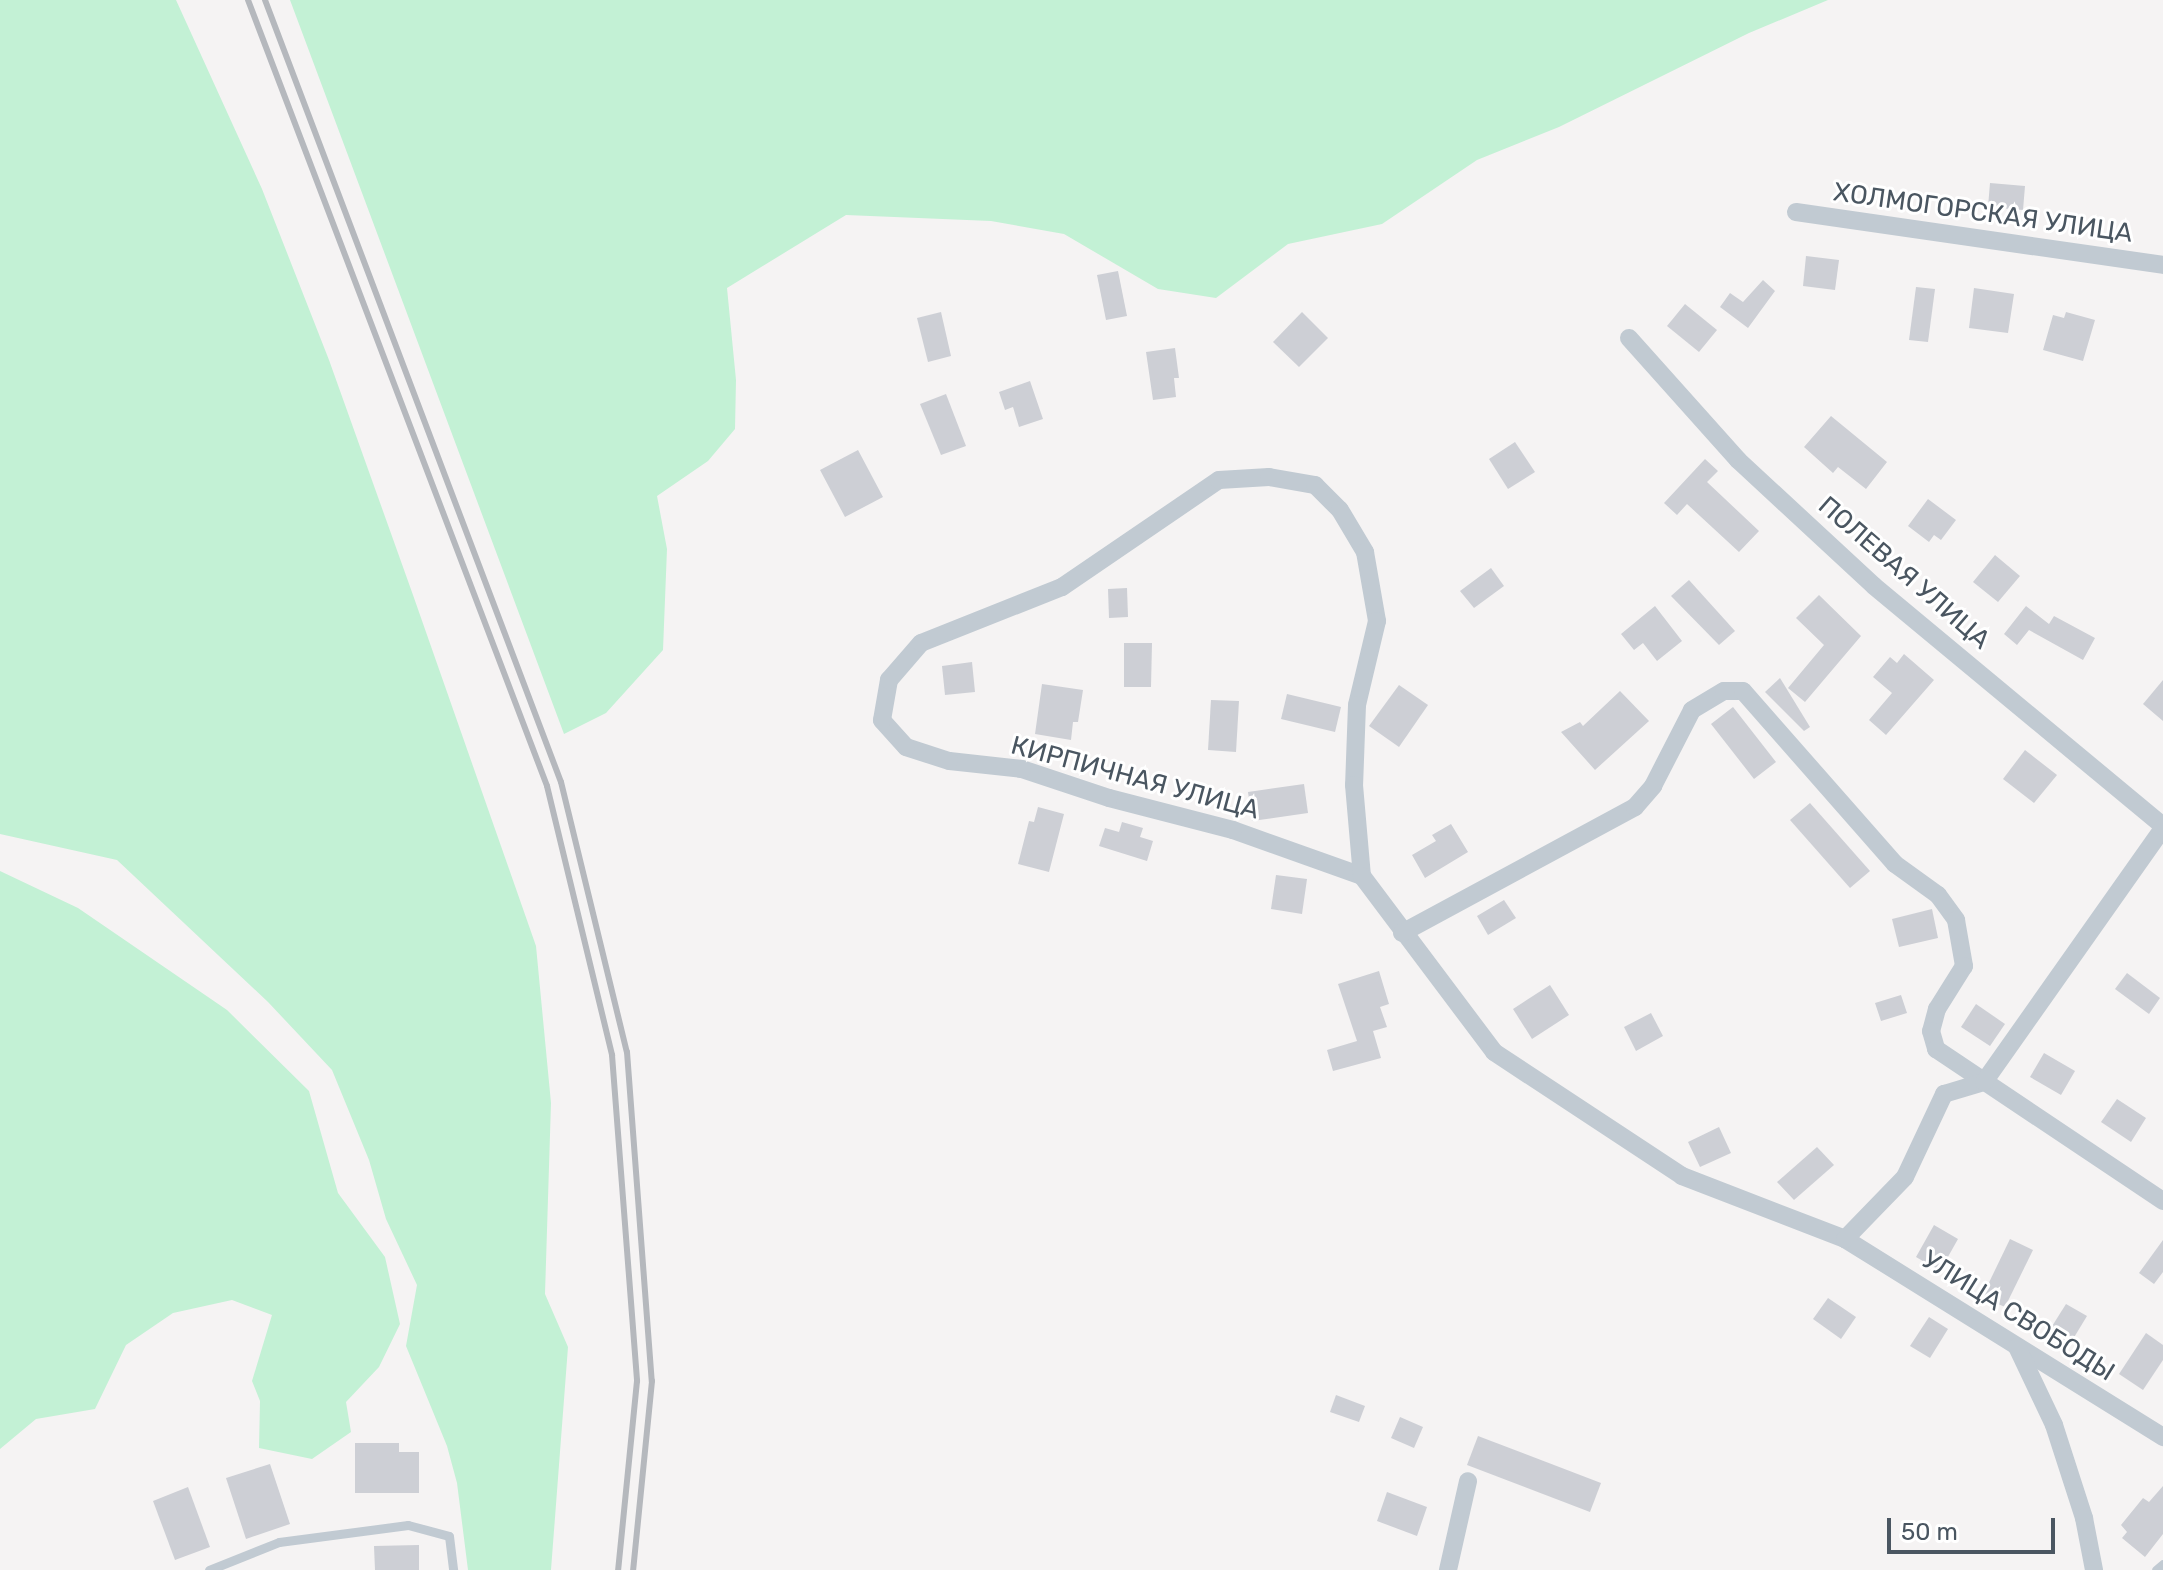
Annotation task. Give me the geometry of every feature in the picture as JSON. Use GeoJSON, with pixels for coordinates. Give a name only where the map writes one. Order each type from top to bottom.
{"type":"FeatureCollection","features":[{"type":"Feature","properties":{"kind":"street","name":"ХОЛМОГОРСКАЯ УЛИЦА"},"geometry":{"type":"LineString","coordinates":[[1796,212],[2163,265]]}},
{"type":"Feature","properties":{"kind":"street","name":"ПОЛЕВАЯ УЛИЦА"},"geometry":{"type":"LineString","coordinates":[[1629,338],[1738,460],[1863,575],[2163,827]]}},
{"type":"Feature","properties":{"kind":"street","name":"КИРПИЧНАЯ УЛИЦА"},"geometry":{"type":"LineString","coordinates":[[1269,477],[1315,485],[1340,510],[1365,552],[1377,621],[1357,705],[1354,785],[1362,876],[1233,830],[1109,798],[1022,769],[949,761],[906,747],[882,720],[889,680],[921,643],[1062,587],[1219,480],[1269,477]]}},
{"type":"Feature","properties":{"kind":"street"},"geometry":{"type":"LineString","coordinates":[[1402,933],[1635,807],[1653,786],[1692,710],[1724,691],[1743,691],[1895,864],[1938,895],[1956,920],[1964,966],[1937,1009],[1931,1031],[1936,1049],[2163,1201]]}},
{"type":"Feature","properties":{"kind":"street"},"geometry":{"type":"LineString","coordinates":[[1362,876],[1494,1052],[1682,1176],[1845,1239],[1905,1177],[1944,1094],[1984,1082],[2163,827]]}},
{"type":"Feature","properties":{"kind":"street","name":"УЛИЦА СВОБОДЫ"},"geometry":{"type":"LineString","coordinates":[[1845,1239],[2163,1437]]}},
{"type":"Feature","properties":{"kind":"street"},"geometry":{"type":"LineString","coordinates":[[2016,1345],[2054,1425],[2084,1518],[2094,1570]]}},
{"type":"Feature","properties":{"kind":"street"},"geometry":{"type":"LineString","coordinates":[[1448,1570],[1468,1481]]}},
{"type":"Feature","properties":{"kind":"lane"},"geometry":{"type":"LineString","coordinates":[[209,1570],[279,1542],[408,1525],[449,1536],[453,1570]]}},
{"type":"Feature","properties":{"kind":"lane"},"geometry":{"type":"LineString","coordinates":[[2156,1570],[2163,1564]]}},
{"type":"Feature","properties":{"kind":"green space"},"geometry":{"type":"Polygon","coordinates":[[[0,0],[176,0],[262,189],[329,360],[413,595],[536,946],[551,1103],[545,1294],[568,1347],[551,1570],[468,1570],[457,1483],[447,1446],[406,1346],[417,1285],[386,1219],[369,1160],[332,1070],[268,1002],[117,860],[0,834],[0,0]]]}},
{"type":"Feature","properties":{"kind":"green space"},"geometry":{"type":"Polygon","coordinates":[[[290,0],[1828,0],[1749,33],[1559,127],[1477,160],[1382,224],[1288,244],[1216,298],[1158,289],[1064,234],[991,221],[846,215],[727,288],[736,380],[735,429],[708,461],[657,496],[667,549],[663,650],[606,713],[564,734],[290,0]]]}},
{"type":"Feature","properties":{"kind":"green space"},"geometry":{"type":"Polygon","coordinates":[[[0,871],[78,908],[227,1010],[309,1091],[338,1193],[385,1257],[400,1324],[379,1367],[346,1402],[351,1432],[312,1459],[259,1448],[260,1401],[252,1381],[272,1315],[232,1300],[173,1313],[126,1345],[95,1409],[36,1419],[0,1449],[0,871]]]}},
{"type":"Feature","properties":{"kind":"building"},"geometry":{"type":"Polygon","coordinates":[[[1990,183],[2025,186],[2023,210],[1988,207],[1990,183]]]}},
{"type":"Feature","properties":{"kind":"building"},"geometry":{"type":"Polygon","coordinates":[[[1806,256],[1839,260],[1835,290],[1803,286],[1806,256]]]}},
{"type":"Feature","properties":{"kind":"building"},"geometry":{"type":"Polygon","coordinates":[[[1118,271],[1127,316],[1106,320],[1097,275],[1118,271]]]}},
{"type":"Feature","properties":{"kind":"building"},"geometry":{"type":"Polygon","coordinates":[[[1763,280],[1775,291],[1748,328],[1720,307],[1730,293],[1743,302],[1763,280]]]}},
{"type":"Feature","properties":{"kind":"building"},"geometry":{"type":"Polygon","coordinates":[[[1916,287],[1935,289],[1928,342],[1909,340],[1916,287]]]}},
{"type":"Feature","properties":{"kind":"building"},"geometry":{"type":"Polygon","coordinates":[[[1974,288],[2014,294],[2008,333],[1969,328],[1974,288]]]}},
{"type":"Feature","properties":{"kind":"building"},"geometry":{"type":"Polygon","coordinates":[[[1685,304],[1717,330],[1699,352],[1667,326],[1685,304]]]}},
{"type":"Feature","properties":{"kind":"building"},"geometry":{"type":"Polygon","coordinates":[[[941,312],[951,356],[928,362],[917,318],[941,312]]]}},
{"type":"Feature","properties":{"kind":"building"},"geometry":{"type":"Polygon","coordinates":[[[1302,312],[1328,338],[1299,367],[1273,342],[1302,312]]]}},
{"type":"Feature","properties":{"kind":"building"},"geometry":{"type":"Polygon","coordinates":[[[2066,312],[2095,320],[2083,361],[2043,350],[2053,315],[2064,318],[2066,312]]]}},
{"type":"Feature","properties":{"kind":"building"},"geometry":{"type":"Polygon","coordinates":[[[1175,348],[1179,378],[1174,378],[1176,397],[1153,400],[1146,352],[1175,348]]]}},
{"type":"Feature","properties":{"kind":"building"},"geometry":{"type":"Polygon","coordinates":[[[1030,381],[1043,419],[1019,427],[1013,407],[1005,410],[999,392],[1030,381]]]}},
{"type":"Feature","properties":{"kind":"building"},"geometry":{"type":"Polygon","coordinates":[[[946,394],[966,446],[941,455],[920,404],[946,394]]]}},
{"type":"Feature","properties":{"kind":"building"},"geometry":{"type":"Polygon","coordinates":[[[1831,416],[1887,462],[1866,489],[1838,467],[1833,473],[1804,447],[1831,416]]]}},
{"type":"Feature","properties":{"kind":"building"},"geometry":{"type":"Polygon","coordinates":[[[1515,442],[1535,472],[1508,489],[1489,459],[1515,442]]]}},
{"type":"Feature","properties":{"kind":"building"},"geometry":{"type":"Polygon","coordinates":[[[858,450],[883,497],[845,517],[820,470],[858,450]]]}},
{"type":"Feature","properties":{"kind":"building"},"geometry":{"type":"Polygon","coordinates":[[[1705,459],[1718,471],[1707,482],[1759,531],[1739,552],[1687,504],[1677,515],[1664,503],[1705,459]]]}},
{"type":"Feature","properties":{"kind":"building"},"geometry":{"type":"Polygon","coordinates":[[[1928,499],[1956,520],[1941,540],[1934,535],[1929,542],[1908,526],[1928,499]]]}},
{"type":"Feature","properties":{"kind":"building"},"geometry":{"type":"Polygon","coordinates":[[[1995,555],[2020,576],[1998,602],[1973,582],[1995,555]]]}},
{"type":"Feature","properties":{"kind":"building"},"geometry":{"type":"Polygon","coordinates":[[[1491,568],[1504,586],[1474,608],[1460,591],[1491,568]]]}},
{"type":"Feature","properties":{"kind":"building"},"geometry":{"type":"Polygon","coordinates":[[[1689,580],[1735,631],[1719,645],[1671,596],[1689,580]]]}},
{"type":"Feature","properties":{"kind":"building"},"geometry":{"type":"Polygon","coordinates":[[[1127,588],[1128,617],[1109,618],[1108,589],[1127,588]]]}},
{"type":"Feature","properties":{"kind":"building"},"geometry":{"type":"Polygon","coordinates":[[[1819,595],[1861,636],[1805,702],[1788,688],[1824,645],[1796,618],[1819,595]]]}},
{"type":"Feature","properties":{"kind":"building"},"geometry":{"type":"Polygon","coordinates":[[[1655,606],[1682,641],[1657,661],[1643,643],[1634,650],[1621,634],[1655,606]]]}},
{"type":"Feature","properties":{"kind":"building"},"geometry":{"type":"Polygon","coordinates":[[[2026,606],[2049,624],[2054,616],[2095,638],[2083,660],[2029,630],[2017,645],[2004,634],[2026,606]]]}},
{"type":"Feature","properties":{"kind":"building"},"geometry":{"type":"Polygon","coordinates":[[[1124,643],[1152,643],[1151,687],[1124,687],[1124,643]]]}},
{"type":"Feature","properties":{"kind":"building"},"geometry":{"type":"Polygon","coordinates":[[[1904,654],[1934,680],[1886,735],[1869,720],[1892,693],[1873,677],[1890,657],[1897,663],[1904,654]]]}},
{"type":"Feature","properties":{"kind":"building"},"geometry":{"type":"Polygon","coordinates":[[[972,662],[975,692],[945,695],[942,666],[972,662]]]}},
{"type":"Feature","properties":{"kind":"building"},"geometry":{"type":"Polygon","coordinates":[[[1780,678],[1810,727],[1804,731],[1765,692],[1780,678]]]}},
{"type":"Feature","properties":{"kind":"building"},"geometry":{"type":"Polygon","coordinates":[[[2163,680],[2163,721],[2143,704],[2163,680]]]}},
{"type":"Feature","properties":{"kind":"building"},"geometry":{"type":"Polygon","coordinates":[[[1042,684],[1083,690],[1078,722],[1073,722],[1071,740],[1035,734],[1042,684]]]}},
{"type":"Feature","properties":{"kind":"building"},"geometry":{"type":"Polygon","coordinates":[[[1399,685],[1428,705],[1399,747],[1369,726],[1399,685]]]}},
{"type":"Feature","properties":{"kind":"building"},"geometry":{"type":"Polygon","coordinates":[[[1620,691],[1649,721],[1595,770],[1561,732],[1580,722],[1583,726],[1620,691]]]}},
{"type":"Feature","properties":{"kind":"building"},"geometry":{"type":"Polygon","coordinates":[[[1287,694],[1341,707],[1335,732],[1281,719],[1287,694]]]}},
{"type":"Feature","properties":{"kind":"building"},"geometry":{"type":"Polygon","coordinates":[[[1211,700],[1239,701],[1236,752],[1208,750],[1211,700]]]}},
{"type":"Feature","properties":{"kind":"building"},"geometry":{"type":"Polygon","coordinates":[[[1733,707],[1776,762],[1754,779],[1711,724],[1733,707]]]}},
{"type":"Feature","properties":{"kind":"building"},"geometry":{"type":"Polygon","coordinates":[[[2025,750],[2057,775],[2034,803],[2003,779],[2025,750]]]}},
{"type":"Feature","properties":{"kind":"building"},"geometry":{"type":"Polygon","coordinates":[[[1304,784],[1308,813],[1252,821],[1248,792],[1304,784]]]}},
{"type":"Feature","properties":{"kind":"building"},"geometry":{"type":"Polygon","coordinates":[[[1810,803],[1870,871],[1850,888],[1790,820],[1810,803]]]}},
{"type":"Feature","properties":{"kind":"building"},"geometry":{"type":"Polygon","coordinates":[[[1038,807],[1064,814],[1049,872],[1018,864],[1029,821],[1034,822],[1038,807]]]}},
{"type":"Feature","properties":{"kind":"building"},"geometry":{"type":"Polygon","coordinates":[[[1122,822],[1143,828],[1140,837],[1153,841],[1147,861],[1099,846],[1105,828],[1119,832],[1122,822]]]}},
{"type":"Feature","properties":{"kind":"building"},"geometry":{"type":"Polygon","coordinates":[[[1451,824],[1468,852],[1425,878],[1412,855],[1436,841],[1432,835],[1451,824]]]}},
{"type":"Feature","properties":{"kind":"building"},"geometry":{"type":"Polygon","coordinates":[[[1276,875],[1307,879],[1302,914],[1271,909],[1276,875]]]}},
{"type":"Feature","properties":{"kind":"building"},"geometry":{"type":"Polygon","coordinates":[[[1504,900],[1516,918],[1488,935],[1477,916],[1504,900]]]}},
{"type":"Feature","properties":{"kind":"building"},"geometry":{"type":"Polygon","coordinates":[[[1932,909],[1938,938],[1899,947],[1892,919],[1932,909]]]}},
{"type":"Feature","properties":{"kind":"building"},"geometry":{"type":"Polygon","coordinates":[[[1379,971],[1389,1004],[1380,1007],[1387,1027],[1373,1031],[1381,1058],[1333,1071],[1327,1050],[1357,1041],[1338,984],[1379,971]]]}},
{"type":"Feature","properties":{"kind":"building"},"geometry":{"type":"Polygon","coordinates":[[[2127,973],[2160,998],[2149,1014],[2115,989],[2127,973]]]}},
{"type":"Feature","properties":{"kind":"building"},"geometry":{"type":"Polygon","coordinates":[[[1550,985],[1569,1015],[1532,1039],[1513,1009],[1550,985]]]}},
{"type":"Feature","properties":{"kind":"building"},"geometry":{"type":"Polygon","coordinates":[[[1901,995],[1907,1013],[1881,1021],[1875,1003],[1901,995]]]}},
{"type":"Feature","properties":{"kind":"building"},"geometry":{"type":"Polygon","coordinates":[[[1976,1004],[2005,1024],[1990,1046],[1961,1027],[1976,1004]]]}},
{"type":"Feature","properties":{"kind":"building"},"geometry":{"type":"Polygon","coordinates":[[[1651,1013],[1663,1036],[1636,1051],[1624,1027],[1651,1013]]]}},
{"type":"Feature","properties":{"kind":"building"},"geometry":{"type":"Polygon","coordinates":[[[2044,1053],[2075,1071],[2061,1095],[2030,1077],[2044,1053]]]}},
{"type":"Feature","properties":{"kind":"building"},"geometry":{"type":"Polygon","coordinates":[[[2117,1099],[2146,1118],[2131,1142],[2101,1122],[2117,1099]]]}},
{"type":"Feature","properties":{"kind":"building"},"geometry":{"type":"Polygon","coordinates":[[[1719,1127],[1731,1153],[1700,1167],[1688,1142],[1719,1127]]]}},
{"type":"Feature","properties":{"kind":"building"},"geometry":{"type":"Polygon","coordinates":[[[1817,1147],[1834,1165],[1794,1200],[1777,1182],[1817,1147]]]}},
{"type":"Feature","properties":{"kind":"building"},"geometry":{"type":"Polygon","coordinates":[[[1934,1225],[1958,1239],[1940,1271],[1916,1257],[1934,1225]]]}},
{"type":"Feature","properties":{"kind":"building"},"geometry":{"type":"Polygon","coordinates":[[[2010,1239],[2033,1250],[2005,1307],[1982,1297],[2010,1239]]]}},
{"type":"Feature","properties":{"kind":"building"},"geometry":{"type":"Polygon","coordinates":[[[2163,1240],[2163,1272],[2154,1284],[2139,1273],[2163,1240]]]}},
{"type":"Feature","properties":{"kind":"building"},"geometry":{"type":"Polygon","coordinates":[[[1828,1298],[1856,1317],[1841,1339],[1813,1319],[1828,1298]]]}},
{"type":"Feature","properties":{"kind":"building"},"geometry":{"type":"Polygon","coordinates":[[[2066,1304],[2087,1316],[2070,1344],[2049,1331],[2066,1304]]]}},
{"type":"Feature","properties":{"kind":"building"},"geometry":{"type":"Polygon","coordinates":[[[1929,1317],[1948,1329],[1930,1358],[1910,1346],[1929,1317]]]}},
{"type":"Feature","properties":{"kind":"building"},"geometry":{"type":"Polygon","coordinates":[[[2146,1333],[2163,1345],[2163,1360],[2143,1390],[2119,1374],[2146,1333]]]}},
{"type":"Feature","properties":{"kind":"building"},"geometry":{"type":"Polygon","coordinates":[[[1336,1395],[1365,1406],[1359,1422],[1330,1412],[1336,1395]]]}},
{"type":"Feature","properties":{"kind":"building"},"geometry":{"type":"Polygon","coordinates":[[[1400,1417],[1423,1427],[1414,1448],[1391,1438],[1400,1417]]]}},
{"type":"Feature","properties":{"kind":"building"},"geometry":{"type":"Polygon","coordinates":[[[1478,1436],[1601,1483],[1590,1512],[1467,1465],[1478,1436]]]}},
{"type":"Feature","properties":{"kind":"building"},"geometry":{"type":"Polygon","coordinates":[[[355,1443],[399,1443],[399,1452],[419,1452],[419,1493],[355,1493],[355,1443]]]}},
{"type":"Feature","properties":{"kind":"building"},"geometry":{"type":"Polygon","coordinates":[[[270,1464],[290,1524],[246,1539],[226,1478],[270,1464]]]}},
{"type":"Feature","properties":{"kind":"building"},"geometry":{"type":"Polygon","coordinates":[[[2163,1486],[2163,1534],[2145,1557],[2122,1538],[2127,1532],[2121,1525],[2143,1498],[2149,1502],[2163,1486]]]}},
{"type":"Feature","properties":{"kind":"building"},"geometry":{"type":"Polygon","coordinates":[[[188,1487],[210,1547],[175,1560],[153,1501],[188,1487]]]}},
{"type":"Feature","properties":{"kind":"building"},"geometry":{"type":"Polygon","coordinates":[[[1387,1492],[1427,1507],[1417,1536],[1377,1521],[1387,1492]]]}},
{"type":"Feature","properties":{"kind":"building"},"geometry":{"type":"Polygon","coordinates":[[[419,1545],[419,1570],[375,1570],[374,1546],[419,1545]]]}},
{"type":"Feature","properties":{"kind":"railway"},"geometry":{"type":"LineString","coordinates":[[248,0],[547,786],[612,1055],[637,1381],[618,1570]]}},
{"type":"Feature","properties":{"kind":"railway"},"geometry":{"type":"LineString","coordinates":[[265,0],[561,782],[627,1052],[652,1381],[633,1570]]}}]}
